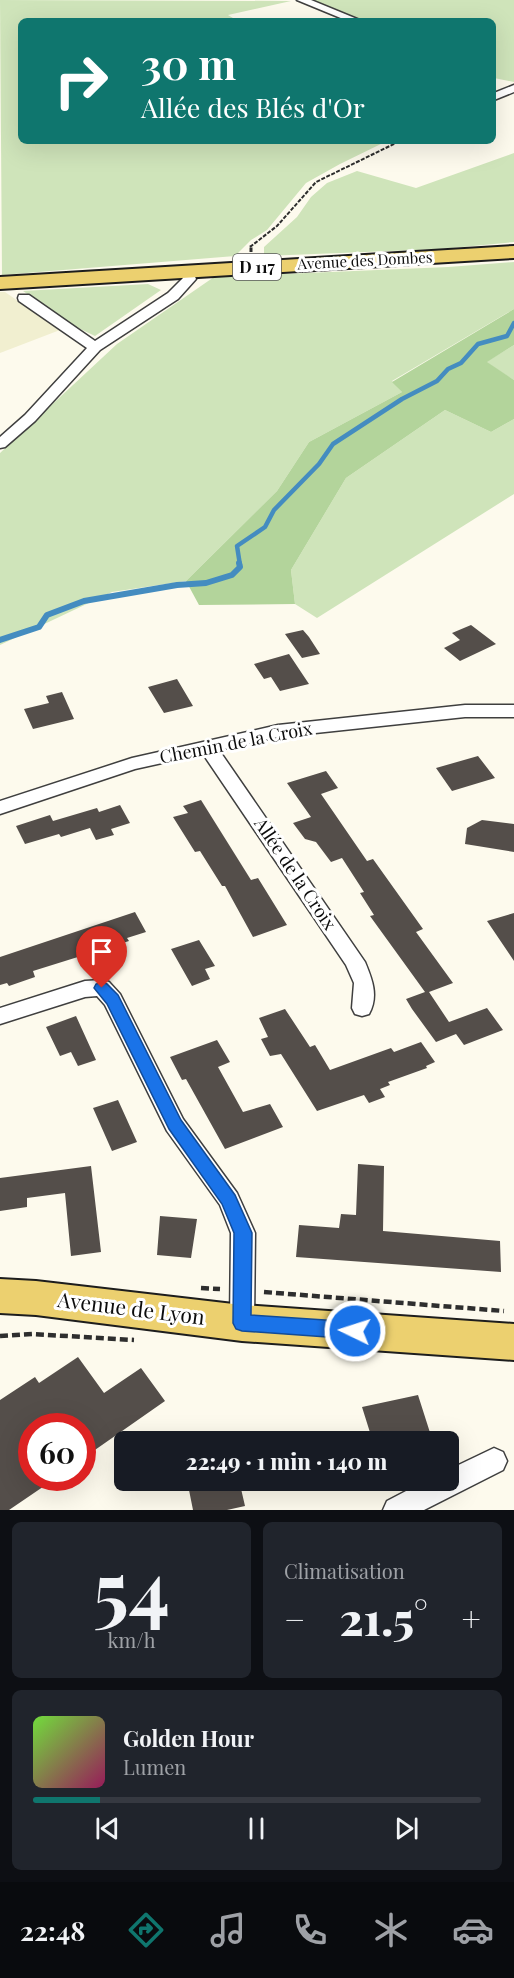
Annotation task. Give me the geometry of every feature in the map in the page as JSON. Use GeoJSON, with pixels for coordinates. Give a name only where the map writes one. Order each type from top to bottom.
{"type":"FeatureCollection","features":[{"type":"Feature","properties":{"kind":"main road","name":"Avenue des Dombes"},"geometry":{"type":"LineString","coordinates":[[0,283],[514,252]]}},
{"type":"Feature","properties":{"kind":"main road","name":"Avenue de Lyon"},"geometry":{"type":"LineString","coordinates":[[0,1296],[36,1298],[242,1323],[514,1342]]}},
{"type":"Feature","properties":{"kind":"street"},"geometry":{"type":"LineString","coordinates":[[302,0],[349,18]]}},
{"type":"Feature","properties":{"kind":"street"},"geometry":{"type":"LineString","coordinates":[[497,84],[514,88]]}},
{"type":"Feature","properties":{"kind":"street"},"geometry":{"type":"LineString","coordinates":[[496,97],[514,88]]}},
{"type":"Feature","properties":{"kind":"street"},"geometry":{"type":"LineString","coordinates":[[0,444],[30,418],[95,347],[174,296],[190,279],[187,271]]}},
{"type":"Feature","properties":{"kind":"street"},"geometry":{"type":"LineString","coordinates":[[24,298],[95,347]]}},
{"type":"Feature","properties":{"kind":"street","name":"Chemin de la Croix"},"geometry":{"type":"LineString","coordinates":[[0,808],[132,764],[278,731],[465,711],[514,711]]}},
{"type":"Feature","properties":{"kind":"street","name":"Allée de la Croix"},"geometry":{"type":"LineString","coordinates":[[208,747],[355,962],[364,983],[362,1008]]}},
{"type":"Feature","properties":{"kind":"street"},"geometry":{"type":"LineString","coordinates":[[0,1016],[85,988],[102,988],[113,1000],[175,1125],[229,1200],[243,1233],[242,1323]]}},
{"type":"Feature","properties":{"kind":"street"},"geometry":{"type":"LineString","coordinates":[[396,1510],[494,1461]]}},
{"type":"Feature","properties":{"kind":"path"},"geometry":{"type":"LineString","coordinates":[[250,246],[278,226],[316,182],[394,144]]}},
{"type":"Feature","properties":{"kind":"shaded area"},"geometry":{"type":"Polygon","coordinates":[[[0,292],[5,292],[60,330],[0,353],[0,292]]]}},
{"type":"Feature","properties":{"kind":"green space"},"geometry":{"type":"Polygon","coordinates":[[[0,0],[291,1],[228,15],[233,18],[18,18],[18,144],[381,144],[306,183],[267,230],[251,240],[235,256],[2,275],[0,0]]]}},
{"type":"Feature","properties":{"kind":"green space"},"geometry":{"type":"Polygon","coordinates":[[[311,0],[514,0],[514,82],[496,78],[496,18],[356,18],[311,0]]]}},
{"type":"Feature","properties":{"kind":"green space"},"geometry":{"type":"Polygon","coordinates":[[[514,153],[514,242],[441,249],[264,256],[264,247],[297,217],[311,197],[327,183],[357,171],[416,188],[514,153]]]}},
{"type":"Feature","properties":{"kind":"green space"},"geometry":{"type":"Polygon","coordinates":[[[514,262],[514,309],[392,381],[402,392],[309,442],[277,491],[186,581],[112,592],[0,645],[0,453],[117,344],[214,277],[514,262]]]}},
{"type":"Feature","properties":{"kind":"green space"},"geometry":{"type":"Polygon","coordinates":[[[148,284],[161,290],[95,336],[74,326],[23,291],[148,284]]]}},
{"type":"Feature","properties":{"kind":"green space"},"geometry":{"type":"Polygon","coordinates":[[[514,309],[514,345],[487,362],[514,380],[514,419],[491,432],[445,410],[346,478],[291,570],[295,604],[199,605],[186,581],[277,491],[309,442],[402,392],[392,382],[514,309]]]}},
{"type":"Feature","properties":{"kind":"green space"},"geometry":{"type":"Polygon","coordinates":[[[514,345],[514,380],[486,362],[514,345]]]}},
{"type":"Feature","properties":{"kind":"green space"},"geometry":{"type":"Polygon","coordinates":[[[445,410],[491,432],[514,419],[514,494],[317,618],[295,604],[291,570],[346,478],[445,410]]]}},
{"type":"Feature","properties":{"kind":"building"},"geometry":{"type":"Polygon","coordinates":[[[471,625],[496,644],[460,661],[444,648],[460,640],[452,633],[471,625]]]}},
{"type":"Feature","properties":{"kind":"building"},"geometry":{"type":"Polygon","coordinates":[[[303,630],[320,654],[302,658],[285,634],[303,630]]]}},
{"type":"Feature","properties":{"kind":"building"},"geometry":{"type":"Polygon","coordinates":[[[289,654],[309,684],[280,691],[271,677],[264,679],[254,664],[289,654]]]}},
{"type":"Feature","properties":{"kind":"building"},"geometry":{"type":"Polygon","coordinates":[[[177,679],[193,706],[164,713],[148,687],[177,679]]]}},
{"type":"Feature","properties":{"kind":"building"},"geometry":{"type":"Polygon","coordinates":[[[62,692],[74,719],[33,729],[24,709],[49,703],[46,696],[62,692]]]}},
{"type":"Feature","properties":{"kind":"building"},"geometry":{"type":"Polygon","coordinates":[[[478,756],[495,778],[452,791],[436,768],[478,756]]]}},
{"type":"Feature","properties":{"kind":"building"},"geometry":{"type":"Polygon","coordinates":[[[326,771],[338,788],[321,794],[367,861],[373,859],[423,929],[416,932],[453,983],[429,992],[449,1022],[487,1008],[503,1030],[464,1045],[456,1034],[436,1042],[412,1009],[406,999],[425,992],[370,916],[374,915],[360,893],[364,892],[342,858],[331,862],[316,842],[305,839],[293,823],[311,817],[287,783],[326,771]]]}},
{"type":"Feature","properties":{"kind":"building"},"geometry":{"type":"Polygon","coordinates":[[[201,800],[251,880],[258,878],[287,925],[253,937],[225,886],[222,886],[200,851],[195,852],[173,817],[188,813],[183,806],[201,800]]]}},
{"type":"Feature","properties":{"kind":"building"},"geometry":{"type":"Polygon","coordinates":[[[120,805],[130,823],[111,829],[114,835],[96,840],[90,828],[61,837],[59,834],[25,844],[16,826],[50,815],[53,821],[97,808],[99,812],[120,805]]]}},
{"type":"Feature","properties":{"kind":"building"},"geometry":{"type":"Polygon","coordinates":[[[482,820],[514,824],[514,852],[465,844],[467,828],[482,820]]]}},
{"type":"Feature","properties":{"kind":"building"},"geometry":{"type":"Polygon","coordinates":[[[135,912],[146,932],[127,938],[129,941],[33,971],[35,977],[9,986],[7,983],[0,985],[0,957],[135,912]]]}},
{"type":"Feature","properties":{"kind":"building"},"geometry":{"type":"Polygon","coordinates":[[[514,913],[514,961],[487,921],[514,913]]]}},
{"type":"Feature","properties":{"kind":"building"},"geometry":{"type":"Polygon","coordinates":[[[199,940],[215,966],[205,969],[210,979],[192,986],[171,949],[199,940]]]}},
{"type":"Feature","properties":{"kind":"building"},"geometry":{"type":"Polygon","coordinates":[[[285,1009],[310,1047],[315,1045],[330,1070],[391,1048],[394,1052],[421,1042],[435,1062],[426,1066],[427,1068],[388,1082],[390,1085],[380,1089],[385,1097],[369,1103],[364,1095],[317,1111],[281,1054],[270,1056],[261,1039],[268,1037],[259,1018],[285,1009]]]}},
{"type":"Feature","properties":{"kind":"building"},"geometry":{"type":"Polygon","coordinates":[[[76,1016],[96,1060],[78,1066],[71,1052],[60,1056],[46,1027],[76,1016]]]}},
{"type":"Feature","properties":{"kind":"building"},"geometry":{"type":"Polygon","coordinates":[[[217,1040],[230,1062],[218,1067],[243,1112],[270,1104],[283,1127],[225,1149],[186,1079],[182,1080],[170,1057],[217,1040]]]}},
{"type":"Feature","properties":{"kind":"building"},"geometry":{"type":"Polygon","coordinates":[[[118,1100],[137,1142],[112,1151],[93,1108],[118,1100]]]}},
{"type":"Feature","properties":{"kind":"building"},"geometry":{"type":"Polygon","coordinates":[[[358,1164],[384,1166],[383,1231],[500,1241],[501,1272],[296,1257],[299,1225],[339,1228],[341,1214],[356,1215],[358,1164]]]}},
{"type":"Feature","properties":{"kind":"building"},"geometry":{"type":"Polygon","coordinates":[[[91,1166],[101,1252],[71,1256],[65,1193],[27,1198],[27,1207],[0,1211],[0,1178],[91,1166]]]}},
{"type":"Feature","properties":{"kind":"building"},"geometry":{"type":"Polygon","coordinates":[[[160,1216],[197,1219],[191,1258],[157,1255],[160,1216]]]}},
{"type":"Feature","properties":{"kind":"building"},"geometry":{"type":"Polygon","coordinates":[[[78,1357],[104,1393],[141,1368],[165,1401],[122,1431],[114,1431],[114,1437],[96,1449],[96,1413],[18,1413],[18,1491],[37,1491],[9,1510],[0,1510],[0,1400],[35,1377],[39,1383],[78,1357]]]}},
{"type":"Feature","properties":{"kind":"building"},"geometry":{"type":"Polygon","coordinates":[[[418,1395],[429,1431],[370,1431],[362,1407],[418,1395]]]}},
{"type":"Feature","properties":{"kind":"building"},"geometry":{"type":"Polygon","coordinates":[[[189,1491],[242,1491],[245,1506],[227,1510],[193,1510],[189,1491]]]}},
{"type":"Feature","properties":{"kind":"waterway"},"geometry":{"type":"LineString","coordinates":[[240,565],[237,546],[265,527],[274,510],[319,464],[333,444],[402,399],[437,381],[448,369],[461,363],[478,344],[507,336],[514,323]]}},
{"type":"Feature","properties":{"kind":"waterway"},"geometry":{"type":"LineString","coordinates":[[0,640],[39,627],[47,615],[84,601],[177,585],[206,583],[232,575],[240,567],[239,563]]}},
{"type":"Feature","properties":{"kind":"route"},"geometry":{"type":"LineString","coordinates":[[102,988],[113,1000],[175,1125],[229,1200],[243,1233],[242,1323],[355,1331]]}}]}
